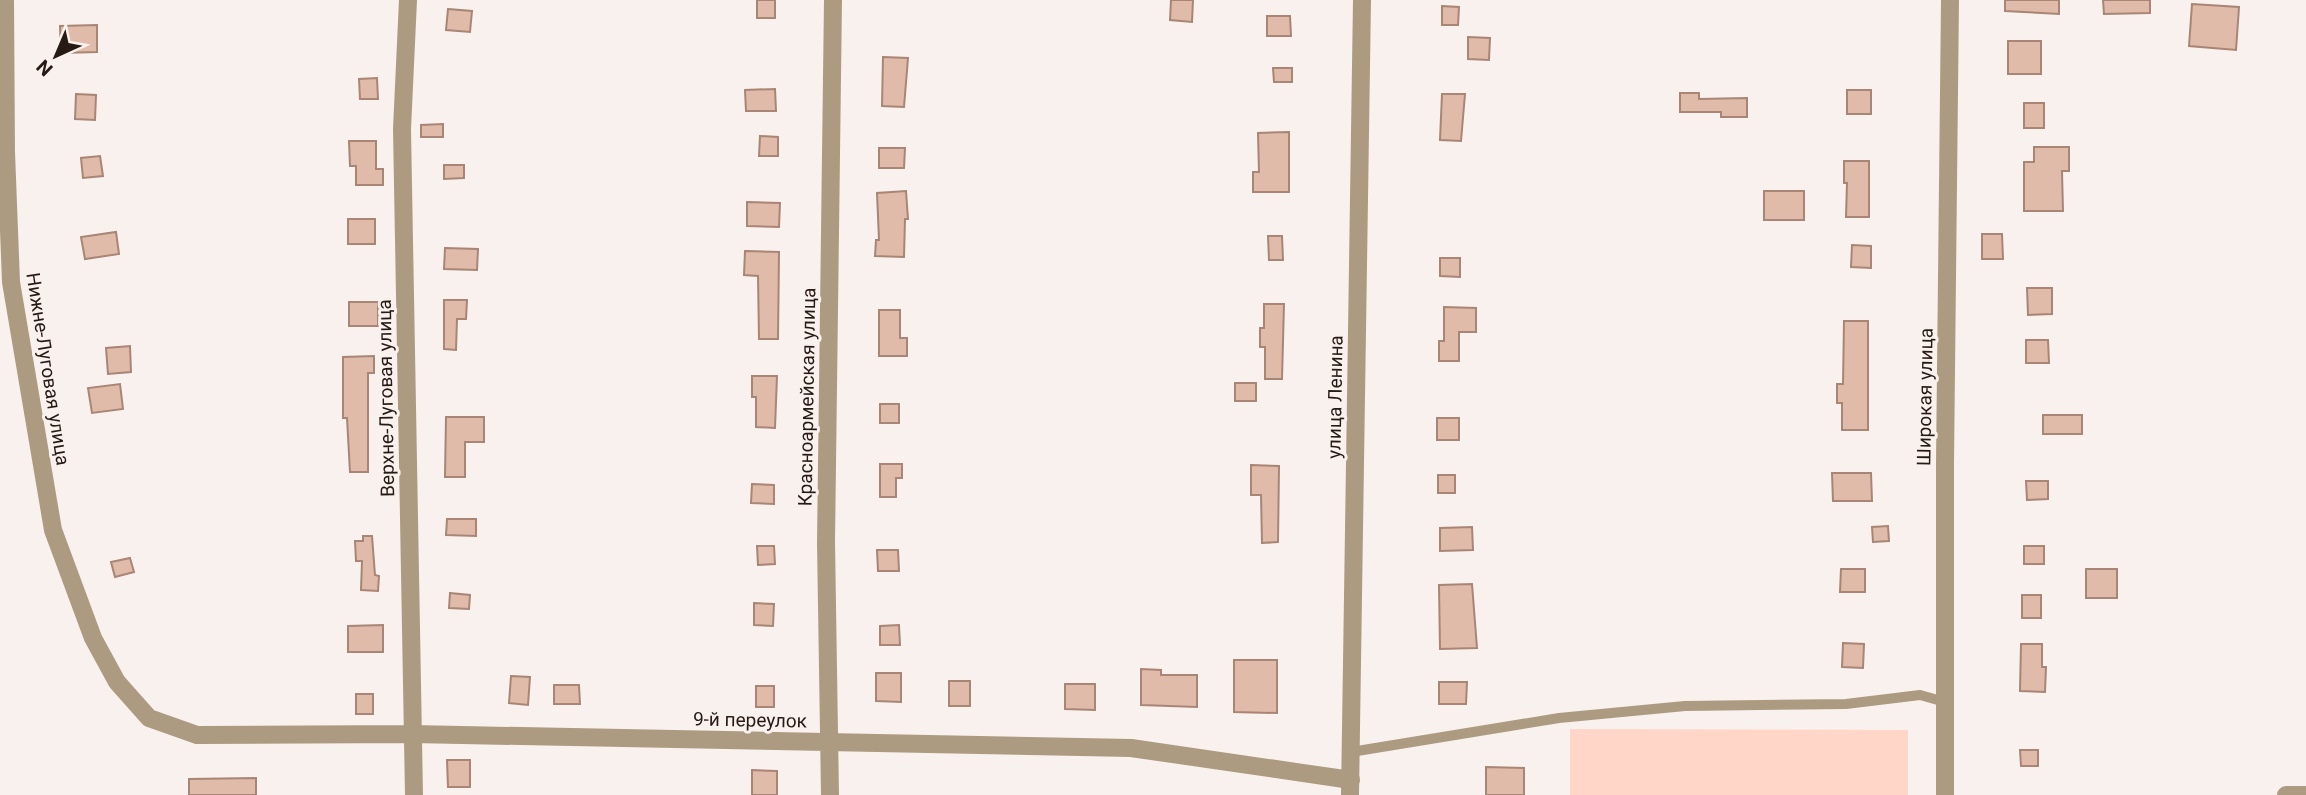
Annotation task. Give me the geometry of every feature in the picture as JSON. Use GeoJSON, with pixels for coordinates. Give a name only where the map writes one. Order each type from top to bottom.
{"type":"FeatureCollection","features":[{"type":"Feature","properties":{"kind":"street","name":"Нижне-Луговая улица"},"geometry":{"type":"LineString","coordinates":[[5,0],[6,152],[11,282],[53,530],[93,638],[117,682],[149,718]]}},
{"type":"Feature","properties":{"kind":"street","name":"Верхне-Луговая улица"},"geometry":{"type":"LineString","coordinates":[[408,0],[402,129],[414,795]]}},
{"type":"Feature","properties":{"kind":"street","name":"Красноармейская улица"},"geometry":{"type":"LineString","coordinates":[[830,795],[826,542],[833,0]]}},
{"type":"Feature","properties":{"kind":"street","name":"улица Ленина"},"geometry":{"type":"LineString","coordinates":[[1350,787],[1362,0]]}},
{"type":"Feature","properties":{"kind":"street","name":"Широкая улица"},"geometry":{"type":"LineString","coordinates":[[1945,795],[1950,0]]}},
{"type":"Feature","properties":{"kind":"street","name":"9-й переулок"},"geometry":{"type":"LineString","coordinates":[[149,718],[197,736],[412,734],[1131,748],[1350,787]]}},
{"type":"Feature","properties":{"kind":"street"},"geometry":{"type":"LineString","coordinates":[[2286,795],[2306,794]]}},
{"type":"Feature","properties":{"kind":"lane"},"geometry":{"type":"LineString","coordinates":[[1352,752],[1559,718],[1685,706],[1846,704],[1920,695],[1945,702]]}},
{"type":"Feature","properties":{"kind":"shaded area"},"geometry":{"type":"Polygon","coordinates":[[[1570,729],[1908,730],[1908,795],[1570,795],[1570,729]]]}},
{"type":"Feature","properties":{"kind":"building"},"geometry":{"type":"Polygon","coordinates":[[[757,0],[775,0],[775,18],[757,18],[757,0]]]}},
{"type":"Feature","properties":{"kind":"building"},"geometry":{"type":"Polygon","coordinates":[[[1171,0],[1193,0],[1192,22],[1170,20],[1171,0]]]}},
{"type":"Feature","properties":{"kind":"building"},"geometry":{"type":"Polygon","coordinates":[[[2005,0],[2059,0],[2059,14],[2005,11],[2005,0]]]}},
{"type":"Feature","properties":{"kind":"building"},"geometry":{"type":"Polygon","coordinates":[[[2103,0],[2150,0],[2150,13],[2104,14],[2103,0]]]}},
{"type":"Feature","properties":{"kind":"building"},"geometry":{"type":"Polygon","coordinates":[[[2192,4],[2239,7],[2236,50],[2189,46],[2192,4]]]}},
{"type":"Feature","properties":{"kind":"building"},"geometry":{"type":"Polygon","coordinates":[[[1442,6],[1459,7],[1458,25],[1442,25],[1442,6]]]}},
{"type":"Feature","properties":{"kind":"building"},"geometry":{"type":"Polygon","coordinates":[[[448,9],[472,11],[470,32],[446,30],[448,9]]]}},
{"type":"Feature","properties":{"kind":"building"},"geometry":{"type":"Polygon","coordinates":[[[1267,16],[1290,16],[1291,36],[1267,36],[1267,16]]]}},
{"type":"Feature","properties":{"kind":"building"},"geometry":{"type":"Polygon","coordinates":[[[97,25],[97,52],[61,53],[60,26],[97,25]]]}},
{"type":"Feature","properties":{"kind":"building"},"geometry":{"type":"Polygon","coordinates":[[[1468,37],[1490,38],[1489,60],[1468,59],[1468,37]]]}},
{"type":"Feature","properties":{"kind":"building"},"geometry":{"type":"Polygon","coordinates":[[[2008,41],[2041,41],[2041,74],[2008,74],[2008,41]]]}},
{"type":"Feature","properties":{"kind":"building"},"geometry":{"type":"Polygon","coordinates":[[[883,57],[908,58],[904,107],[882,106],[883,57]]]}},
{"type":"Feature","properties":{"kind":"building"},"geometry":{"type":"Polygon","coordinates":[[[1273,68],[1292,68],[1292,82],[1274,82],[1273,68]]]}},
{"type":"Feature","properties":{"kind":"building"},"geometry":{"type":"Polygon","coordinates":[[[377,78],[378,99],[360,99],[359,79],[377,78]]]}},
{"type":"Feature","properties":{"kind":"building"},"geometry":{"type":"Polygon","coordinates":[[[775,89],[776,111],[746,111],[745,90],[775,89]]]}},
{"type":"Feature","properties":{"kind":"building"},"geometry":{"type":"Polygon","coordinates":[[[1847,90],[1871,90],[1871,114],[1847,114],[1847,90]]]}},
{"type":"Feature","properties":{"kind":"building"},"geometry":{"type":"Polygon","coordinates":[[[1680,93],[1699,93],[1699,99],[1747,98],[1747,117],[1721,117],[1721,112],[1680,112],[1680,93]]]}},
{"type":"Feature","properties":{"kind":"building"},"geometry":{"type":"Polygon","coordinates":[[[76,94],[96,95],[95,120],[75,119],[76,94]]]}},
{"type":"Feature","properties":{"kind":"building"},"geometry":{"type":"Polygon","coordinates":[[[1442,94],[1465,94],[1461,141],[1440,140],[1442,94]]]}},
{"type":"Feature","properties":{"kind":"building"},"geometry":{"type":"Polygon","coordinates":[[[2024,103],[2044,103],[2044,128],[2024,128],[2024,103]]]}},
{"type":"Feature","properties":{"kind":"building"},"geometry":{"type":"Polygon","coordinates":[[[443,124],[443,137],[421,137],[421,125],[443,124]]]}},
{"type":"Feature","properties":{"kind":"building"},"geometry":{"type":"Polygon","coordinates":[[[1289,132],[1289,192],[1253,192],[1253,172],[1259,172],[1258,133],[1289,132]]]}},
{"type":"Feature","properties":{"kind":"building"},"geometry":{"type":"Polygon","coordinates":[[[760,136],[778,137],[778,156],[759,156],[760,136]]]}},
{"type":"Feature","properties":{"kind":"building"},"geometry":{"type":"Polygon","coordinates":[[[349,141],[376,141],[376,169],[383,169],[383,185],[356,185],[356,166],[350,166],[349,141]]]}},
{"type":"Feature","properties":{"kind":"building"},"geometry":{"type":"Polygon","coordinates":[[[2034,147],[2069,147],[2069,171],[2062,171],[2063,211],[2024,211],[2024,162],[2034,162],[2034,147]]]}},
{"type":"Feature","properties":{"kind":"building"},"geometry":{"type":"Polygon","coordinates":[[[879,148],[905,148],[904,168],[879,168],[879,148]]]}},
{"type":"Feature","properties":{"kind":"building"},"geometry":{"type":"Polygon","coordinates":[[[100,156],[103,176],[83,178],[81,158],[100,156]]]}},
{"type":"Feature","properties":{"kind":"building"},"geometry":{"type":"Polygon","coordinates":[[[1844,161],[1869,161],[1869,217],[1846,217],[1847,183],[1844,183],[1844,161]]]}},
{"type":"Feature","properties":{"kind":"building"},"geometry":{"type":"Polygon","coordinates":[[[444,165],[464,165],[464,178],[444,179],[444,165]]]}},
{"type":"Feature","properties":{"kind":"building"},"geometry":{"type":"Polygon","coordinates":[[[906,191],[908,219],[905,219],[904,257],[875,256],[876,240],[879,240],[877,193],[906,191]]]}},
{"type":"Feature","properties":{"kind":"building"},"geometry":{"type":"Polygon","coordinates":[[[1764,191],[1804,191],[1804,220],[1764,220],[1764,191]]]}},
{"type":"Feature","properties":{"kind":"building"},"geometry":{"type":"Polygon","coordinates":[[[747,202],[780,203],[779,227],[747,226],[747,202]]]}},
{"type":"Feature","properties":{"kind":"building"},"geometry":{"type":"Polygon","coordinates":[[[348,219],[375,219],[375,244],[348,244],[348,219]]]}},
{"type":"Feature","properties":{"kind":"building"},"geometry":{"type":"Polygon","coordinates":[[[116,232],[119,254],[85,259],[81,237],[116,232]]]}},
{"type":"Feature","properties":{"kind":"building"},"geometry":{"type":"Polygon","coordinates":[[[1982,234],[2002,234],[2003,259],[1982,259],[1982,234]]]}},
{"type":"Feature","properties":{"kind":"building"},"geometry":{"type":"Polygon","coordinates":[[[1268,236],[1282,236],[1283,260],[1269,260],[1268,236]]]}},
{"type":"Feature","properties":{"kind":"building"},"geometry":{"type":"Polygon","coordinates":[[[1852,245],[1871,246],[1871,268],[1851,267],[1852,245]]]}},
{"type":"Feature","properties":{"kind":"building"},"geometry":{"type":"Polygon","coordinates":[[[445,248],[478,249],[477,270],[444,269],[445,248]]]}},
{"type":"Feature","properties":{"kind":"building"},"geometry":{"type":"Polygon","coordinates":[[[745,251],[779,252],[778,339],[759,339],[758,276],[744,275],[745,251]]]}},
{"type":"Feature","properties":{"kind":"building"},"geometry":{"type":"Polygon","coordinates":[[[1440,258],[1460,258],[1460,277],[1440,276],[1440,258]]]}},
{"type":"Feature","properties":{"kind":"building"},"geometry":{"type":"Polygon","coordinates":[[[2027,288],[2052,288],[2052,314],[2028,315],[2027,288]]]}},
{"type":"Feature","properties":{"kind":"building"},"geometry":{"type":"Polygon","coordinates":[[[444,300],[467,300],[466,319],[457,319],[456,350],[444,349],[444,300]]]}},
{"type":"Feature","properties":{"kind":"building"},"geometry":{"type":"Polygon","coordinates":[[[349,302],[378,302],[378,326],[349,326],[349,302]]]}},
{"type":"Feature","properties":{"kind":"building"},"geometry":{"type":"Polygon","coordinates":[[[1264,304],[1284,304],[1282,379],[1265,379],[1265,347],[1260,347],[1260,328],[1264,328],[1264,304]]]}},
{"type":"Feature","properties":{"kind":"building"},"geometry":{"type":"Polygon","coordinates":[[[1444,307],[1476,308],[1476,332],[1459,332],[1459,361],[1439,361],[1439,341],[1444,341],[1444,307]]]}},
{"type":"Feature","properties":{"kind":"building"},"geometry":{"type":"Polygon","coordinates":[[[879,310],[900,310],[900,338],[907,338],[907,356],[879,356],[879,310]]]}},
{"type":"Feature","properties":{"kind":"building"},"geometry":{"type":"Polygon","coordinates":[[[1844,321],[1868,321],[1868,430],[1842,430],[1842,403],[1837,403],[1837,384],[1843,384],[1844,321]]]}},
{"type":"Feature","properties":{"kind":"building"},"geometry":{"type":"Polygon","coordinates":[[[2026,340],[2048,340],[2049,363],[2026,363],[2026,340]]]}},
{"type":"Feature","properties":{"kind":"building"},"geometry":{"type":"Polygon","coordinates":[[[130,346],[131,372],[108,374],[106,348],[130,346]]]}},
{"type":"Feature","properties":{"kind":"building"},"geometry":{"type":"Polygon","coordinates":[[[374,356],[374,373],[368,373],[368,472],[350,472],[347,418],[343,418],[343,357],[374,356]]]}},
{"type":"Feature","properties":{"kind":"building"},"geometry":{"type":"Polygon","coordinates":[[[752,376],[777,376],[775,428],[756,427],[756,397],[752,397],[752,376]]]}},
{"type":"Feature","properties":{"kind":"building"},"geometry":{"type":"Polygon","coordinates":[[[1235,383],[1256,383],[1256,401],[1235,401],[1235,383]]]}},
{"type":"Feature","properties":{"kind":"building"},"geometry":{"type":"Polygon","coordinates":[[[120,384],[123,409],[92,413],[88,388],[120,384]]]}},
{"type":"Feature","properties":{"kind":"building"},"geometry":{"type":"Polygon","coordinates":[[[880,404],[899,404],[899,423],[880,423],[880,404]]]}},
{"type":"Feature","properties":{"kind":"building"},"geometry":{"type":"Polygon","coordinates":[[[2043,415],[2082,415],[2082,434],[2043,434],[2043,415]]]}},
{"type":"Feature","properties":{"kind":"building"},"geometry":{"type":"Polygon","coordinates":[[[446,417],[484,417],[484,442],[465,442],[465,477],[445,477],[446,417]]]}},
{"type":"Feature","properties":{"kind":"building"},"geometry":{"type":"Polygon","coordinates":[[[1437,418],[1459,418],[1459,440],[1437,440],[1437,418]]]}},
{"type":"Feature","properties":{"kind":"building"},"geometry":{"type":"Polygon","coordinates":[[[880,464],[902,464],[902,478],[896,478],[896,497],[880,497],[880,464]]]}},
{"type":"Feature","properties":{"kind":"building"},"geometry":{"type":"Polygon","coordinates":[[[1251,465],[1279,466],[1278,542],[1262,543],[1261,495],[1251,495],[1251,465]]]}},
{"type":"Feature","properties":{"kind":"building"},"geometry":{"type":"Polygon","coordinates":[[[1832,473],[1871,473],[1872,501],[1833,501],[1832,473]]]}},
{"type":"Feature","properties":{"kind":"building"},"geometry":{"type":"Polygon","coordinates":[[[1438,475],[1455,475],[1455,493],[1438,493],[1438,475]]]}},
{"type":"Feature","properties":{"kind":"building"},"geometry":{"type":"Polygon","coordinates":[[[2026,481],[2048,481],[2048,499],[2027,500],[2026,481]]]}},
{"type":"Feature","properties":{"kind":"building"},"geometry":{"type":"Polygon","coordinates":[[[752,484],[774,485],[774,504],[751,503],[752,484]]]}},
{"type":"Feature","properties":{"kind":"building"},"geometry":{"type":"Polygon","coordinates":[[[447,519],[476,519],[476,536],[446,535],[447,519]]]}},
{"type":"Feature","properties":{"kind":"building"},"geometry":{"type":"Polygon","coordinates":[[[1888,526],[1889,541],[1873,542],[1872,527],[1888,526]]]}},
{"type":"Feature","properties":{"kind":"building"},"geometry":{"type":"Polygon","coordinates":[[[1472,527],[1473,550],[1440,551],[1440,528],[1472,527]]]}},
{"type":"Feature","properties":{"kind":"building"},"geometry":{"type":"Polygon","coordinates":[[[363,536],[372,536],[375,575],[379,576],[378,591],[361,590],[362,561],[356,561],[355,541],[363,541],[363,536]]]}},
{"type":"Feature","properties":{"kind":"building"},"geometry":{"type":"Polygon","coordinates":[[[757,546],[774,546],[775,564],[758,565],[757,546]]]}},
{"type":"Feature","properties":{"kind":"building"},"geometry":{"type":"Polygon","coordinates":[[[2024,546],[2044,546],[2044,564],[2024,564],[2024,546]]]}},
{"type":"Feature","properties":{"kind":"building"},"geometry":{"type":"Polygon","coordinates":[[[877,550],[898,550],[899,571],[878,571],[877,550]]]}},
{"type":"Feature","properties":{"kind":"building"},"geometry":{"type":"Polygon","coordinates":[[[130,558],[134,572],[115,577],[111,562],[130,558]]]}},
{"type":"Feature","properties":{"kind":"building"},"geometry":{"type":"Polygon","coordinates":[[[1841,569],[1865,569],[1865,592],[1840,592],[1841,569]]]}},
{"type":"Feature","properties":{"kind":"building"},"geometry":{"type":"Polygon","coordinates":[[[2086,569],[2117,569],[2117,598],[2086,598],[2086,569]]]}},
{"type":"Feature","properties":{"kind":"building"},"geometry":{"type":"Polygon","coordinates":[[[1472,584],[1477,648],[1440,649],[1439,585],[1472,584]]]}},
{"type":"Feature","properties":{"kind":"building"},"geometry":{"type":"Polygon","coordinates":[[[450,593],[470,595],[469,609],[449,608],[450,593]]]}},
{"type":"Feature","properties":{"kind":"building"},"geometry":{"type":"Polygon","coordinates":[[[2022,595],[2041,595],[2041,618],[2022,618],[2022,595]]]}},
{"type":"Feature","properties":{"kind":"building"},"geometry":{"type":"Polygon","coordinates":[[[754,603],[774,604],[773,626],[754,625],[754,603]]]}},
{"type":"Feature","properties":{"kind":"building"},"geometry":{"type":"Polygon","coordinates":[[[383,625],[383,652],[348,652],[348,626],[383,625]]]}},
{"type":"Feature","properties":{"kind":"building"},"geometry":{"type":"Polygon","coordinates":[[[899,625],[900,645],[880,645],[880,626],[899,625]]]}},
{"type":"Feature","properties":{"kind":"building"},"geometry":{"type":"Polygon","coordinates":[[[1843,643],[1864,644],[1863,668],[1842,667],[1843,643]]]}},
{"type":"Feature","properties":{"kind":"building"},"geometry":{"type":"Polygon","coordinates":[[[2021,644],[2042,644],[2042,667],[2046,667],[2045,692],[2020,691],[2021,644]]]}},
{"type":"Feature","properties":{"kind":"building"},"geometry":{"type":"Polygon","coordinates":[[[1234,660],[1277,660],[1277,713],[1234,712],[1234,660]]]}},
{"type":"Feature","properties":{"kind":"building"},"geometry":{"type":"Polygon","coordinates":[[[1141,669],[1161,670],[1161,675],[1197,675],[1197,707],[1141,705],[1141,669]]]}},
{"type":"Feature","properties":{"kind":"building"},"geometry":{"type":"Polygon","coordinates":[[[876,673],[901,673],[901,702],[876,701],[876,673]]]}},
{"type":"Feature","properties":{"kind":"building"},"geometry":{"type":"Polygon","coordinates":[[[511,676],[530,677],[528,705],[509,703],[511,676]]]}},
{"type":"Feature","properties":{"kind":"building"},"geometry":{"type":"Polygon","coordinates":[[[949,681],[970,681],[970,706],[949,706],[949,681]]]}},
{"type":"Feature","properties":{"kind":"building"},"geometry":{"type":"Polygon","coordinates":[[[1439,682],[1467,682],[1466,704],[1439,704],[1439,682]]]}},
{"type":"Feature","properties":{"kind":"building"},"geometry":{"type":"Polygon","coordinates":[[[1065,684],[1095,684],[1095,710],[1065,709],[1065,684]]]}},
{"type":"Feature","properties":{"kind":"building"},"geometry":{"type":"Polygon","coordinates":[[[554,685],[579,685],[580,704],[554,704],[554,685]]]}},
{"type":"Feature","properties":{"kind":"building"},"geometry":{"type":"Polygon","coordinates":[[[756,686],[774,686],[774,707],[756,707],[756,686]]]}},
{"type":"Feature","properties":{"kind":"building"},"geometry":{"type":"Polygon","coordinates":[[[356,694],[373,694],[373,714],[356,714],[356,694]]]}},
{"type":"Feature","properties":{"kind":"building"},"geometry":{"type":"Polygon","coordinates":[[[2020,750],[2038,750],[2038,766],[2021,766],[2020,750]]]}},
{"type":"Feature","properties":{"kind":"building"},"geometry":{"type":"Polygon","coordinates":[[[447,760],[470,760],[470,787],[448,787],[447,760]]]}},
{"type":"Feature","properties":{"kind":"building"},"geometry":{"type":"Polygon","coordinates":[[[1486,767],[1524,768],[1524,795],[1486,795],[1486,767]]]}},
{"type":"Feature","properties":{"kind":"building"},"geometry":{"type":"Polygon","coordinates":[[[752,770],[777,771],[777,795],[752,795],[752,770]]]}},
{"type":"Feature","properties":{"kind":"building"},"geometry":{"type":"Polygon","coordinates":[[[256,778],[256,795],[189,795],[189,779],[256,778]]]}}]}
